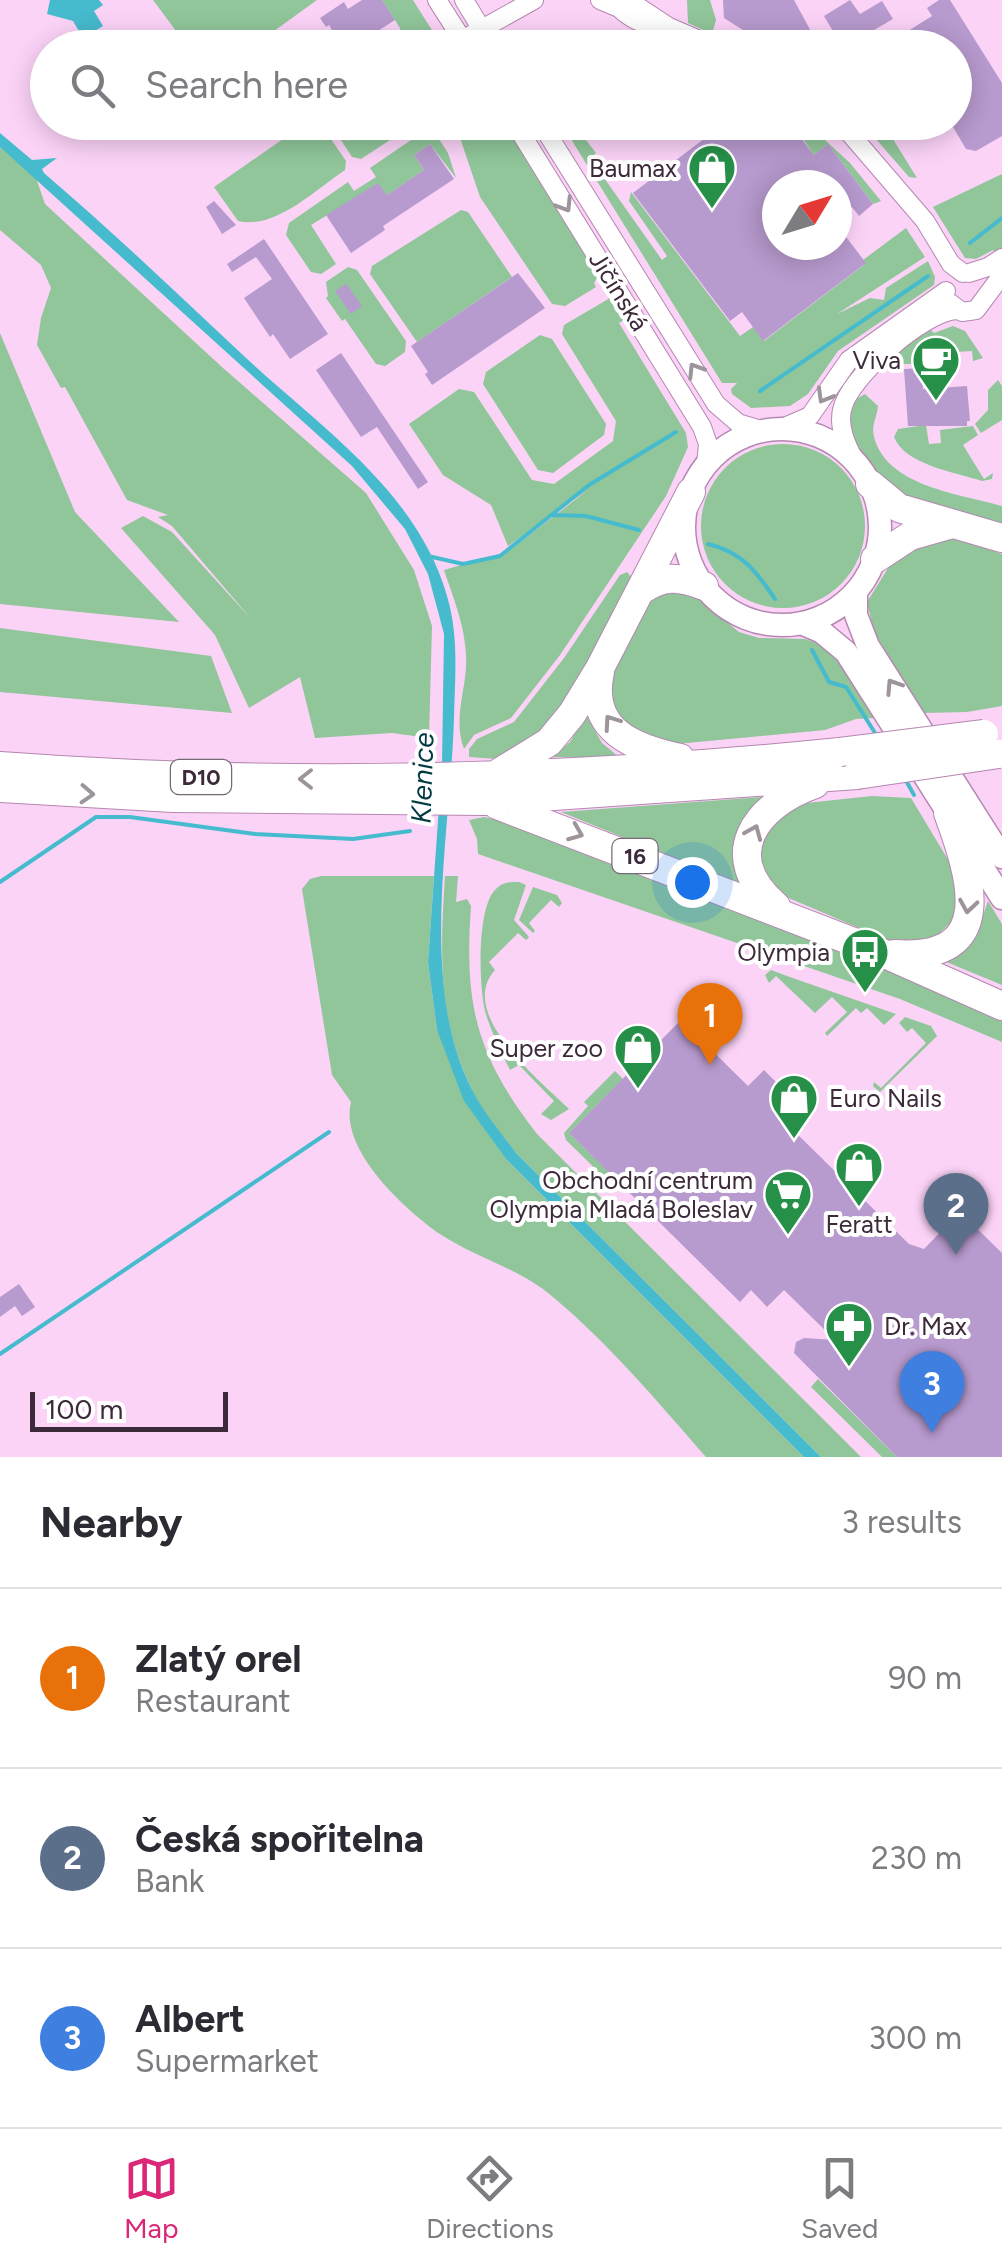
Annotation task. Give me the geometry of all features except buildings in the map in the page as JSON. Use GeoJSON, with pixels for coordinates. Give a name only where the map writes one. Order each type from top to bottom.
{"type":"FeatureCollection","features":[{"type":"Feature","properties":{"kind":"highway"},"geometry":{"type":"LineString","coordinates":[[862,473],[899,508],[1002,538]]}},
{"type":"Feature","properties":{"kind":"highway"},"geometry":{"type":"LineString","coordinates":[[484,789],[549,742],[572,714],[600,668],[690,492]]}},
{"type":"Feature","properties":{"kind":"highway"},"geometry":{"type":"LineString","coordinates":[[874,559],[910,536],[954,524]]}},
{"type":"Feature","properties":{"kind":"highway"},"geometry":{"type":"LineString","coordinates":[[640,591],[654,581],[672,576],[704,586]]}},
{"type":"Feature","properties":{"kind":"highway"},"geometry":{"type":"LineString","coordinates":[[600,668],[598,701],[615,732],[648,752],[726,763]]}},
{"type":"Feature","properties":{"kind":"highway","name":"D10"},"geometry":{"type":"LineString","coordinates":[[484,789],[840,752],[997,743]]}},
{"type":"Feature","properties":{"kind":"highway","name":"D10"},"geometry":{"type":"LineString","coordinates":[[0,788],[173,798],[857,775],[997,743]]}},
{"type":"Feature","properties":{"kind":"highway","name":"D10"},"geometry":{"type":"LineString","coordinates":[[0,766],[403,790]]}},
{"type":"Feature","properties":{"kind":"highway"},"geometry":{"type":"LineString","coordinates":[[784,914],[765,897],[748,871],[746,855],[755,826],[764,813],[792,794],[857,775]]}},
{"type":"Feature","properties":{"kind":"highway","name":"16"},"geometry":{"type":"LineString","coordinates":[[484,789],[540,819],[885,954],[1002,1006]]}},
{"type":"Feature","properties":{"kind":"highway"},"geometry":{"type":"LineString","coordinates":[[885,954],[920,956],[940,950],[958,934],[968,918],[970,881],[948,813]]}},
{"type":"Feature","properties":{"kind":"main road"},"geometry":{"type":"LineString","coordinates":[[772,430],[732,443],[706,465],[690,492],[686,508],[685,541],[704,586],[724,605],[747,618],[774,624],[801,623],[826,615],[856,591],[874,559],[880,521],[862,473]]}},
{"type":"Feature","properties":{"kind":"main road","name":"Jičínská"},"geometry":{"type":"LineString","coordinates":[[772,430],[813,434],[829,441],[862,473]]}},
{"type":"Feature","properties":{"kind":"main road"},"geometry":{"type":"LineString","coordinates":[[856,591],[859,626],[868,646],[1002,858]]}},
{"type":"Feature","properties":{"kind":"main road"},"geometry":{"type":"LineString","coordinates":[[801,623],[822,632],[846,652],[1002,898]]}},
{"type":"Feature","properties":{"kind":"street"},"geometry":{"type":"LineString","coordinates":[[436,0],[455,30]]}},
{"type":"Feature","properties":{"kind":"street"},"geometry":{"type":"LineString","coordinates":[[464,0],[482,30],[534,0]]}},
{"type":"Feature","properties":{"kind":"street"},"geometry":{"type":"LineString","coordinates":[[600,0],[644,25],[676,30]]}},
{"type":"Feature","properties":{"kind":"street","name":"Jičínská"},"geometry":{"type":"LineString","coordinates":[[525,140],[702,427],[708,444],[706,465]]}},
{"type":"Feature","properties":{"kind":"street","name":"Jičínská"},"geometry":{"type":"LineString","coordinates":[[551,140],[716,404],[738,424],[772,430]]}},
{"type":"Feature","properties":{"kind":"street"},"geometry":{"type":"LineString","coordinates":[[855,140],[925,220],[951,264],[983,282],[985,298]]}},
{"type":"Feature","properties":{"kind":"street"},"geometry":{"type":"LineString","coordinates":[[908,202],[915,226],[942,268],[946,298],[957,310]]}},
{"type":"Feature","properties":{"kind":"street"},"geometry":{"type":"LineString","coordinates":[[772,430],[810,416],[849,360],[946,288],[953,277],[988,267],[1002,258]]}},
{"type":"Feature","properties":{"kind":"street"},"geometry":{"type":"LineString","coordinates":[[862,473],[841,426],[842,406],[850,390],[882,354],[912,332],[946,311],[976,310],[1002,275]]}},
{"type":"Feature","properties":{"kind":"green space"},"geometry":{"type":"Polygon","coordinates":[[[153,0],[317,0],[276,30],[175,30],[153,0]]]}},
{"type":"Feature","properties":{"kind":"green space"},"geometry":{"type":"Polygon","coordinates":[[[382,0],[413,0],[432,30],[400,28],[382,0]]]}},
{"type":"Feature","properties":{"kind":"green space"},"geometry":{"type":"Polygon","coordinates":[[[687,0],[710,0],[716,20],[713,30],[688,23],[687,0]]]}},
{"type":"Feature","properties":{"kind":"green space"},"geometry":{"type":"Polygon","coordinates":[[[282,140],[332,140],[346,161],[345,170],[308,197],[266,220],[238,221],[214,187],[282,140]]]}},
{"type":"Feature","properties":{"kind":"green space"},"geometry":{"type":"Polygon","coordinates":[[[341,140],[390,140],[361,159],[352,157],[341,140]]]}},
{"type":"Feature","properties":{"kind":"green space"},"geometry":{"type":"Polygon","coordinates":[[[411,140],[440,140],[456,178],[430,144],[414,155],[424,170],[387,195],[378,184],[311,225],[336,264],[321,274],[311,272],[286,235],[289,223],[348,182],[354,191],[376,177],[370,168],[411,140]]]}},
{"type":"Feature","properties":{"kind":"green space"},"geometry":{"type":"Polygon","coordinates":[[[461,140],[516,140],[600,282],[597,278],[596,287],[565,306],[552,304],[480,197],[461,140]]]}},
{"type":"Feature","properties":{"kind":"green space"},"geometry":{"type":"Polygon","coordinates":[[[572,140],[586,140],[596,153],[590,158],[662,260],[667,256],[629,201],[631,192],[740,336],[753,327],[764,341],[906,228],[925,257],[837,314],[870,298],[884,300],[886,288],[928,261],[934,285],[838,351],[808,394],[790,406],[751,408],[732,394],[737,383],[722,383],[572,140]]]}},
{"type":"Feature","properties":{"kind":"green space"},"geometry":{"type":"Polygon","coordinates":[[[804,140],[825,140],[881,201],[873,204],[852,176],[852,170],[848,170],[828,144],[814,155],[804,140]]]}},
{"type":"Feature","properties":{"kind":"green space"},"geometry":{"type":"Polygon","coordinates":[[[877,140],[894,140],[917,178],[909,177],[877,140]]]}},
{"type":"Feature","properties":{"kind":"green space"},"geometry":{"type":"Polygon","coordinates":[[[0,147],[36,178],[45,204],[366,493],[414,570],[432,626],[429,738],[392,733],[315,738],[300,677],[249,708],[215,635],[121,528],[143,516],[172,532],[252,620],[172,526],[158,517],[168,515],[127,500],[65,387],[61,388],[37,345],[51,288],[41,265],[0,230],[0,147]]]}},
{"type":"Feature","properties":{"kind":"green space"},"geometry":{"type":"Polygon","coordinates":[[[1002,174],[1002,251],[997,255],[993,250],[976,259],[965,258],[933,207],[1002,174]]]}},
{"type":"Feature","properties":{"kind":"green space"},"geometry":{"type":"Polygon","coordinates":[[[461,210],[468,212],[512,277],[417,342],[370,274],[372,266],[461,210]]]}},
{"type":"Feature","properties":{"kind":"green space"},"geometry":{"type":"Polygon","coordinates":[[[348,267],[357,270],[406,341],[405,352],[385,366],[376,364],[326,298],[326,282],[348,267]]]}},
{"type":"Feature","properties":{"kind":"green space"},"geometry":{"type":"Polygon","coordinates":[[[610,298],[671,391],[624,320],[619,323],[686,433],[688,447],[666,496],[560,655],[511,718],[474,735],[464,749],[460,714],[465,644],[444,570],[509,551],[589,489],[508,546],[491,505],[443,475],[409,424],[459,389],[474,392],[532,480],[554,484],[613,441],[616,421],[562,334],[564,325],[610,298]]]}},
{"type":"Feature","properties":{"kind":"green space"},"geometry":{"type":"Polygon","coordinates":[[[953,326],[965,331],[983,358],[973,361],[972,351],[923,354],[923,364],[885,364],[886,358],[931,330],[934,333],[953,326]]]}},
{"type":"Feature","properties":{"kind":"green space"},"geometry":{"type":"Polygon","coordinates":[[[0,333],[75,512],[179,622],[0,604],[0,333]]]}},
{"type":"Feature","properties":{"kind":"green space"},"geometry":{"type":"Polygon","coordinates":[[[540,335],[552,339],[606,424],[604,435],[553,473],[538,470],[483,384],[486,372],[540,335]]]}},
{"type":"Feature","properties":{"kind":"green space"},"geometry":{"type":"Polygon","coordinates":[[[998,380],[1002,386],[1002,420],[981,433],[975,424],[988,410],[988,390],[998,380]]]}},
{"type":"Feature","properties":{"kind":"green space"},"geometry":{"type":"Polygon","coordinates":[[[865,394],[878,406],[874,437],[894,467],[928,486],[1002,506],[1002,528],[892,495],[854,440],[848,416],[853,401],[865,394]]]}},
{"type":"Feature","properties":{"kind":"green space"},"geometry":{"type":"Polygon","coordinates":[[[926,425],[929,444],[941,443],[940,430],[973,426],[978,435],[963,445],[984,479],[993,473],[992,479],[982,481],[920,461],[900,447],[894,437],[898,429],[926,425]]]}},
{"type":"Feature","properties":{"kind":"green space"},"geometry":{"type":"Polygon","coordinates":[[[783,444],[814,450],[841,468],[859,495],[865,526],[859,557],[841,584],[814,602],[783,608],[752,602],[725,584],[707,557],[701,526],[707,495],[725,468],[752,450],[783,444]]]}},
{"type":"Feature","properties":{"kind":"green space"},"geometry":{"type":"Polygon","coordinates":[[[941,538],[959,539],[1002,554],[1002,706],[924,713],[874,632],[867,602],[895,557],[941,538]]]}},
{"type":"Feature","properties":{"kind":"green space"},"geometry":{"type":"Polygon","coordinates":[[[627,572],[634,580],[552,729],[497,759],[469,757],[469,749],[477,739],[514,722],[564,658],[620,575],[627,572]]]}},
{"type":"Feature","properties":{"kind":"green space"},"geometry":{"type":"Polygon","coordinates":[[[670,588],[693,595],[739,632],[819,644],[840,663],[875,718],[856,719],[825,730],[666,745],[617,721],[609,695],[615,667],[649,601],[670,588]]]}},
{"type":"Feature","properties":{"kind":"green space"},"geometry":{"type":"Polygon","coordinates":[[[0,628],[211,656],[232,713],[0,692],[0,628]]]}},
{"type":"Feature","properties":{"kind":"green space"},"geometry":{"type":"Polygon","coordinates":[[[586,715],[602,743],[619,757],[552,757],[570,742],[586,715]]]}},
{"type":"Feature","properties":{"kind":"green space"},"geometry":{"type":"Polygon","coordinates":[[[872,796],[911,798],[956,873],[956,909],[951,922],[924,941],[892,942],[784,896],[762,867],[758,852],[768,823],[797,804],[872,796]]]}},
{"type":"Feature","properties":{"kind":"green space"},"geometry":{"type":"Polygon","coordinates":[[[762,797],[745,818],[736,838],[741,885],[561,812],[762,797]]]}},
{"type":"Feature","properties":{"kind":"green space"},"geometry":{"type":"Polygon","coordinates":[[[484,817],[529,826],[1002,1016],[1002,1042],[900,999],[478,854],[469,820],[484,817]]]}},
{"type":"Feature","properties":{"kind":"green space"},"geometry":{"type":"Polygon","coordinates":[[[434,876],[428,962],[437,1030],[507,1160],[804,1457],[706,1457],[613,1354],[553,1297],[526,1278],[440,1234],[378,1176],[355,1139],[351,1102],[332,1075],[302,889],[310,879],[434,876]]]}},
{"type":"Feature","properties":{"kind":"green space"},"geometry":{"type":"Polygon","coordinates":[[[445,876],[458,876],[456,902],[467,899],[471,906],[470,972],[478,1028],[516,1106],[537,1134],[861,1457],[821,1457],[516,1153],[489,1118],[463,1068],[447,1015],[442,961],[445,876]]]}},
{"type":"Feature","properties":{"kind":"green space"},"geometry":{"type":"Polygon","coordinates":[[[519,882],[526,885],[514,920],[529,937],[526,940],[518,933],[489,962],[495,970],[486,987],[486,1006],[506,1045],[569,1109],[551,1120],[541,1114],[554,1101],[519,1065],[510,1070],[490,1026],[483,999],[481,946],[485,911],[497,888],[519,882]]]}},
{"type":"Feature","properties":{"kind":"green space"},"geometry":{"type":"Polygon","coordinates":[[[533,887],[557,895],[562,903],[559,907],[551,900],[529,923],[533,933],[519,920],[533,887]]]}},
{"type":"Feature","properties":{"kind":"green space"},"geometry":{"type":"Polygon","coordinates":[[[988,901],[1002,924],[1002,985],[944,961],[972,936],[988,901]]]}},
{"type":"Feature","properties":{"kind":"green space"},"geometry":{"type":"Polygon","coordinates":[[[771,970],[896,1014],[884,1025],[867,1008],[861,1013],[856,1008],[827,1036],[825,1033],[847,1012],[832,997],[815,1013],[776,976],[769,983],[765,975],[771,970]]]}},
{"type":"Feature","properties":{"kind":"green space"},"geometry":{"type":"Polygon","coordinates":[[[905,1017],[931,1026],[937,1036],[880,1092],[874,1082],[881,1088],[926,1043],[912,1028],[907,1032],[899,1023],[905,1017]]]}},
{"type":"Feature","properties":{"kind":"green space"},"geometry":{"type":"Polygon","coordinates":[[[615,1071],[623,1079],[569,1133],[615,1178],[610,1183],[566,1140],[564,1133],[588,1106],[584,1102],[615,1071]]]}},
{"type":"Feature","properties":{"kind":"green space"},"geometry":{"type":"Polygon","coordinates":[[[818,1379],[897,1457],[882,1457],[811,1387],[818,1379]]]}},
{"type":"Feature","properties":{"kind":"water"},"geometry":{"type":"Polygon","coordinates":[[[50,0],[99,0],[103,5],[94,11],[103,26],[78,30],[73,21],[47,14],[50,0]]]}},
{"type":"Feature","properties":{"kind":"water"},"geometry":{"type":"Polygon","coordinates":[[[0,133],[32,160],[57,158],[42,169],[44,173],[334,436],[390,493],[413,524],[433,558],[453,626],[454,717],[441,912],[442,961],[447,1009],[458,1055],[476,1097],[516,1153],[821,1457],[804,1457],[507,1160],[464,1101],[437,1030],[428,962],[442,764],[444,634],[428,574],[405,529],[352,466],[0,147],[0,133]]]}},
{"type":"Feature","properties":{"kind":"waterway"},"geometry":{"type":"LineString","coordinates":[[970,243],[1002,218]]}},
{"type":"Feature","properties":{"kind":"waterway"},"geometry":{"type":"LineString","coordinates":[[760,391],[928,276]]}},
{"type":"Feature","properties":{"kind":"waterway"},"geometry":{"type":"LineString","coordinates":[[428,556],[463,564],[500,556],[589,485],[676,432]]}},
{"type":"Feature","properties":{"kind":"waterway"},"geometry":{"type":"LineString","coordinates":[[551,515],[586,516],[639,530]]}},
{"type":"Feature","properties":{"kind":"waterway"},"geometry":{"type":"LineString","coordinates":[[708,544],[747,564],[775,599]]}},
{"type":"Feature","properties":{"kind":"waterway"},"geometry":{"type":"LineString","coordinates":[[812,650],[829,682],[846,687],[877,736]]}},
{"type":"Feature","properties":{"kind":"waterway"},"geometry":{"type":"LineString","coordinates":[[904,777],[914,795]]}},
{"type":"Feature","properties":{"kind":"waterway","name":"Klenice"},"geometry":{"type":"LineString","coordinates":[[0,882],[96,817],[130,817],[255,834],[353,839],[410,831]]}},
{"type":"Feature","properties":{"kind":"waterway"},"geometry":{"type":"LineString","coordinates":[[0,1354],[329,1132]]}},
{"type":"Feature","properties":{"kind":"place","name":"Baumax"},"geometry":{"type":"Point","coordinates":[712,210]}},
{"type":"Feature","properties":{"kind":"place","name":"Viva"},"geometry":{"type":"Point","coordinates":[936,402]}},
{"type":"Feature","properties":{"kind":"place","name":"Olympia"},"geometry":{"type":"Point","coordinates":[865,994]}},
{"type":"Feature","properties":{"kind":"place","name":"Zlatý orel"},"geometry":{"type":"Point","coordinates":[710,1065]}},
{"type":"Feature","properties":{"kind":"place","name":"Super zoo"},"geometry":{"type":"Point","coordinates":[638,1090]}},
{"type":"Feature","properties":{"kind":"place","name":"Euro Nails"},"geometry":{"type":"Point","coordinates":[794,1140]}},
{"type":"Feature","properties":{"kind":"place","name":"Feratt"},"geometry":{"type":"Point","coordinates":[859,1208]}},
{"type":"Feature","properties":{"kind":"place","name":"Obchodní centrum Olympia Mladá Boleslav"},"geometry":{"type":"Point","coordinates":[788,1236]}},
{"type":"Feature","properties":{"kind":"place","name":"Česká spořitelna"},"geometry":{"type":"Point","coordinates":[956,1255]}},
{"type":"Feature","properties":{"kind":"place","name":"Dr. Max"},"geometry":{"type":"Point","coordinates":[849,1368]}},
{"type":"Feature","properties":{"kind":"place","name":"Albert"},"geometry":{"type":"Point","coordinates":[932,1433]}}]}
